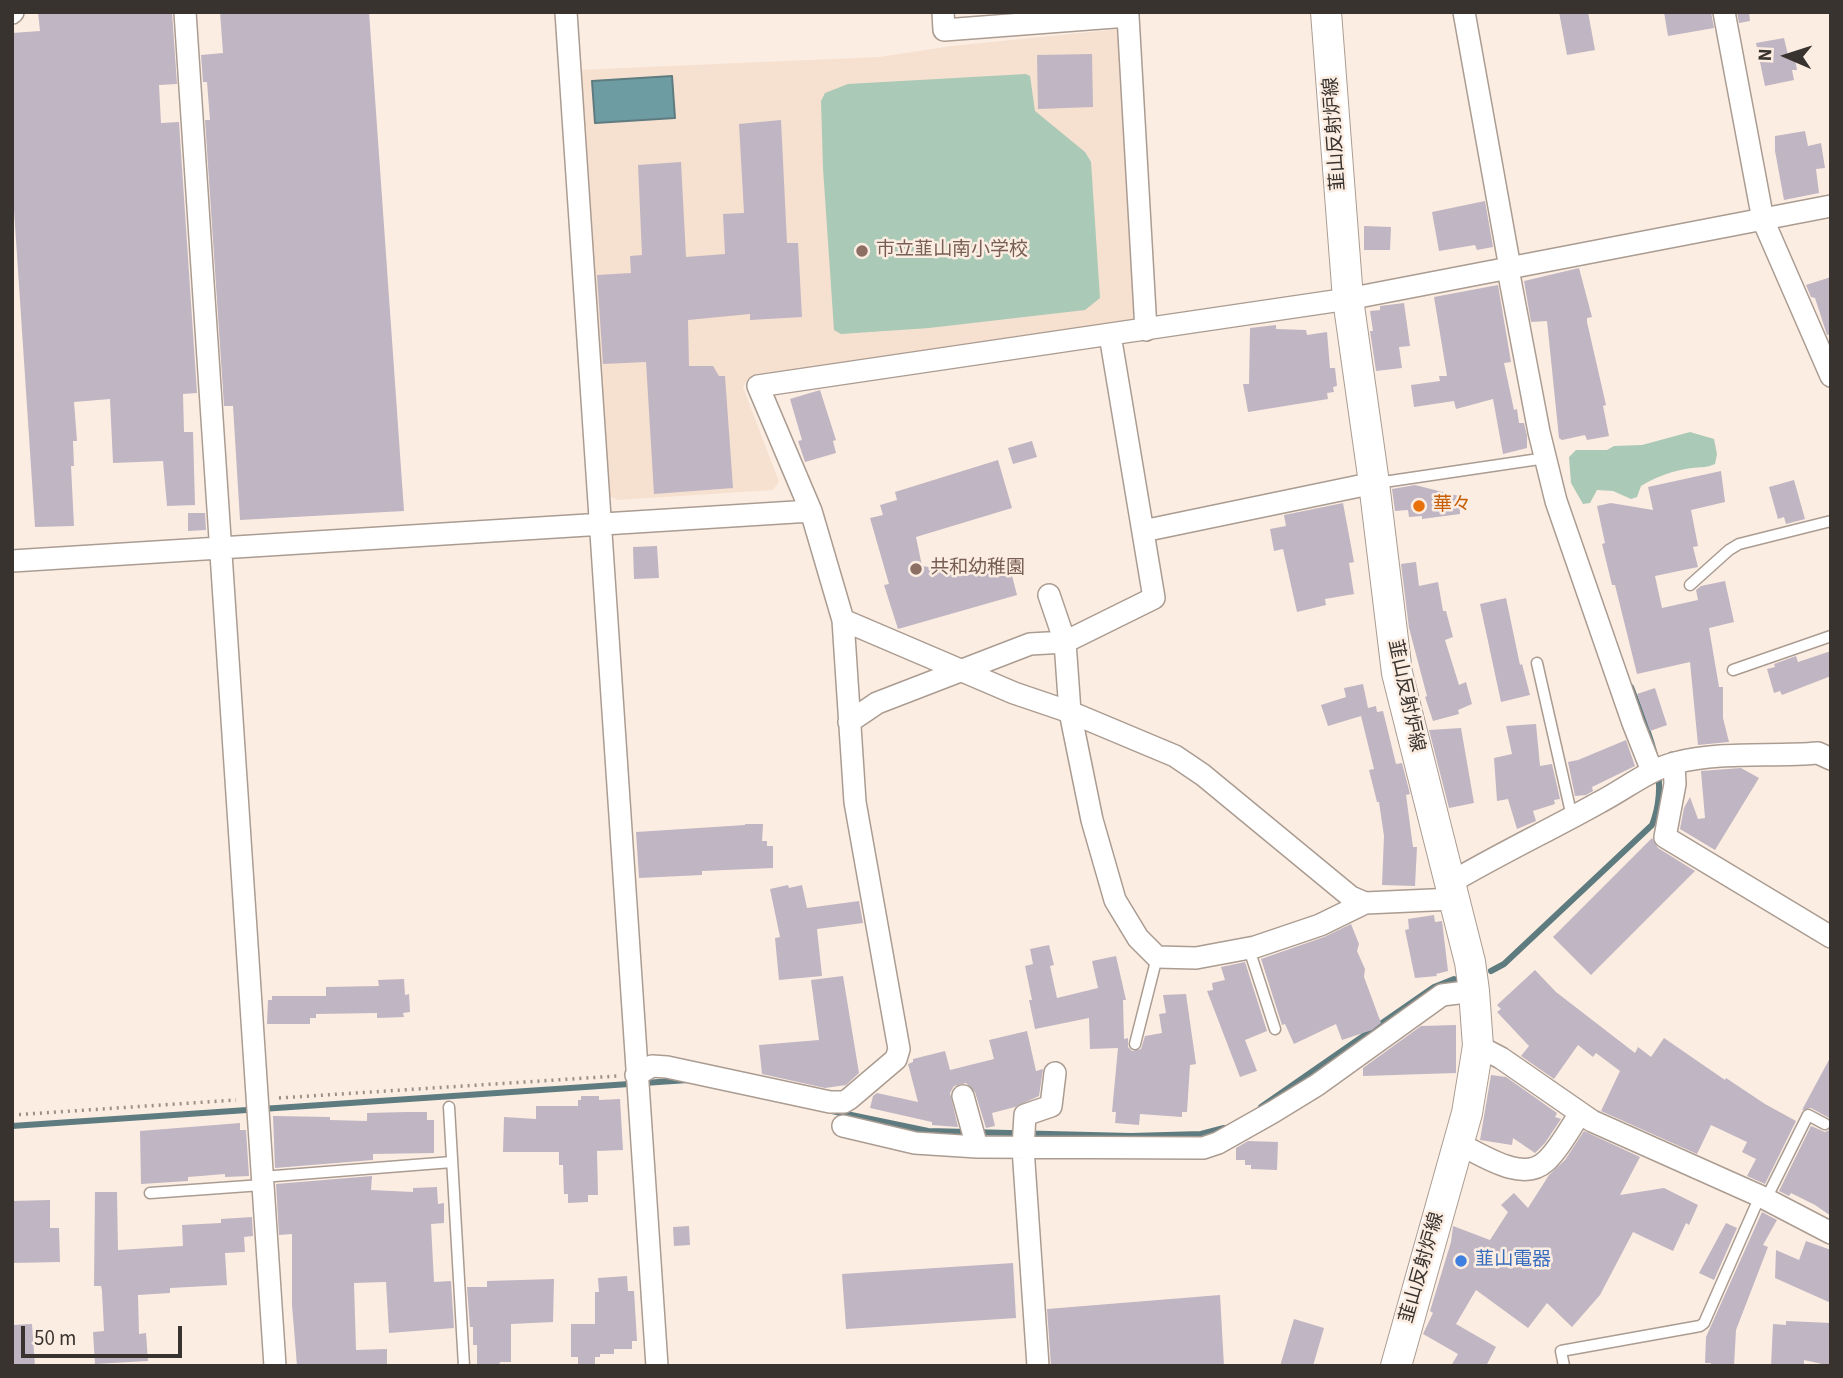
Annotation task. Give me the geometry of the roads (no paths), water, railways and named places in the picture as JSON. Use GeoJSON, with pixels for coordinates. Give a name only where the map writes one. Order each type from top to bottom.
{"type":"FeatureCollection","features":[{"type":"Feature","properties":{"kind":"main road","name":"韮山反射炉線"},"geometry":{"type":"LineString","coordinates":[[1326,12],[1348,299],[1397,673],[1470,962],[1478,1046],[1475,1075],[1459,1144],[1396,1366]]}},
{"type":"Feature","properties":{"kind":"street"},"geometry":{"type":"LineString","coordinates":[[186,12],[275,1366]]}},
{"type":"Feature","properties":{"kind":"street"},"geometry":{"type":"LineString","coordinates":[[566,12],[657,1366]]}},
{"type":"Feature","properties":{"kind":"street"},"geometry":{"type":"LineString","coordinates":[[943,12],[944,30],[1128,16],[1146,330]]}},
{"type":"Feature","properties":{"kind":"street"},"geometry":{"type":"LineString","coordinates":[[1464,12],[1509,269],[1556,501],[1652,771]]}},
{"type":"Feature","properties":{"kind":"street"},"geometry":{"type":"LineString","coordinates":[[1724,12],[1763,220],[1831,376]]}},
{"type":"Feature","properties":{"kind":"street"},"geometry":{"type":"LineString","coordinates":[[637,1080],[652,1066],[667,1067],[830,1102],[844,1102],[896,1059],[899,1049],[855,802],[843,620],[811,510],[758,386],[1348,299],[1831,206]]}},
{"type":"Feature","properties":{"kind":"street"},"geometry":{"type":"LineString","coordinates":[[849,722],[877,703],[1030,644],[1065,642],[1154,598],[1110,335]]}},
{"type":"Feature","properties":{"kind":"street"},"geometry":{"type":"LineString","coordinates":[[1143,531],[1374,483]]}},
{"type":"Feature","properties":{"kind":"street"},"geometry":{"type":"LineString","coordinates":[[12,561],[811,510]]}},
{"type":"Feature","properties":{"kind":"street"},"geometry":{"type":"LineString","coordinates":[[1049,594],[1065,642],[1070,712],[1092,820],[1115,900],[1138,938],[1157,957],[1196,958],[1249,949],[1320,925],[1365,903],[1452,891],[1482,864],[1652,771],[1674,763],[1721,756],[1826,751]]}},
{"type":"Feature","properties":{"kind":"street"},"geometry":{"type":"LineString","coordinates":[[843,620],[960,671],[1070,712],[1175,756],[1203,775],[1351,897],[1365,903]]}},
{"type":"Feature","properties":{"kind":"street"},"geometry":{"type":"LineString","coordinates":[[1674,763],[1675,784],[1665,837],[1831,937]]}},
{"type":"Feature","properties":{"kind":"street"},"geometry":{"type":"LineString","coordinates":[[844,1126],[915,1143],[975,1139],[1195,1149],[1210,1146],[1317,1085],[1442,995],[1474,991]]}},
{"type":"Feature","properties":{"kind":"street"},"geometry":{"type":"LineString","coordinates":[[1478,1046],[1501,1058],[1591,1121],[1763,1197],[1831,1233]]}},
{"type":"Feature","properties":{"kind":"street"},"geometry":{"type":"LineString","coordinates":[[1038,1366],[1023,1140],[1024,1115],[1051,1106],[1055,1073]]}},
{"type":"Feature","properties":{"kind":"street"},"geometry":{"type":"LineString","coordinates":[[963,1096],[975,1139]]}},
{"type":"Feature","properties":{"kind":"street"},"geometry":{"type":"LineString","coordinates":[[1459,1144],[1508,1167],[1532,1169],[1547,1161],[1580,1114]]}},
{"type":"Feature","properties":{"kind":"lane"},"geometry":{"type":"LineString","coordinates":[[1374,483],[1546,458]]}},
{"type":"Feature","properties":{"kind":"lane"},"geometry":{"type":"LineString","coordinates":[[1690,585],[1739,544],[1831,522]]}},
{"type":"Feature","properties":{"kind":"lane"},"geometry":{"type":"LineString","coordinates":[[1733,670],[1831,636]]}},
{"type":"Feature","properties":{"kind":"lane"},"geometry":{"type":"LineString","coordinates":[[1537,663],[1572,817]]}},
{"type":"Feature","properties":{"kind":"lane"},"geometry":{"type":"LineString","coordinates":[[1249,949],[1275,1029]]}},
{"type":"Feature","properties":{"kind":"lane"},"geometry":{"type":"LineString","coordinates":[[1135,1044],[1157,957]]}},
{"type":"Feature","properties":{"kind":"lane"},"geometry":{"type":"LineString","coordinates":[[449,1107],[464,1366]]}},
{"type":"Feature","properties":{"kind":"lane"},"geometry":{"type":"LineString","coordinates":[[1564,1366],[1561,1351],[1700,1326],[1704,1323],[1763,1197],[1808,1115],[1825,1124]]}},
{"type":"Feature","properties":{"kind":"lane"},"geometry":{"type":"LineString","coordinates":[[150,1193],[452,1162]]}},
{"type":"Feature","properties":{"kind":"water"},"geometry":{"type":"Polygon","coordinates":[[[672,76],[675,118],[595,123],[592,81],[672,76]]]}},
{"type":"Feature","properties":{"kind":"waterway"},"geometry":{"type":"LineString","coordinates":[[1491,971],[1504,964],[1652,825],[1659,790],[1658,772],[1650,738],[1631,687]]}},
{"type":"Feature","properties":{"kind":"waterway"},"geometry":{"type":"LineString","coordinates":[[1261,1107],[1434,987],[1454,979]]}},
{"type":"Feature","properties":{"kind":"waterway"},"geometry":{"type":"LineString","coordinates":[[12,1126],[688,1080]]}},
{"type":"Feature","properties":{"kind":"waterway"},"geometry":{"type":"LineString","coordinates":[[832,1111],[928,1131],[1131,1136],[1201,1134],[1224,1128]]}},
{"type":"Feature","properties":{"kind":"place","name":"市立韮山南小学校"},"geometry":{"type":"Point","coordinates":[862,251]}},
{"type":"Feature","properties":{"kind":"place","name":"華々"},"geometry":{"type":"Point","coordinates":[1419,506]}},
{"type":"Feature","properties":{"kind":"place","name":"共和幼稚園"},"geometry":{"type":"Point","coordinates":[916,569]}},
{"type":"Feature","properties":{"kind":"place","name":"韮山電器"},"geometry":{"type":"Point","coordinates":[1461,1261]}}]}
